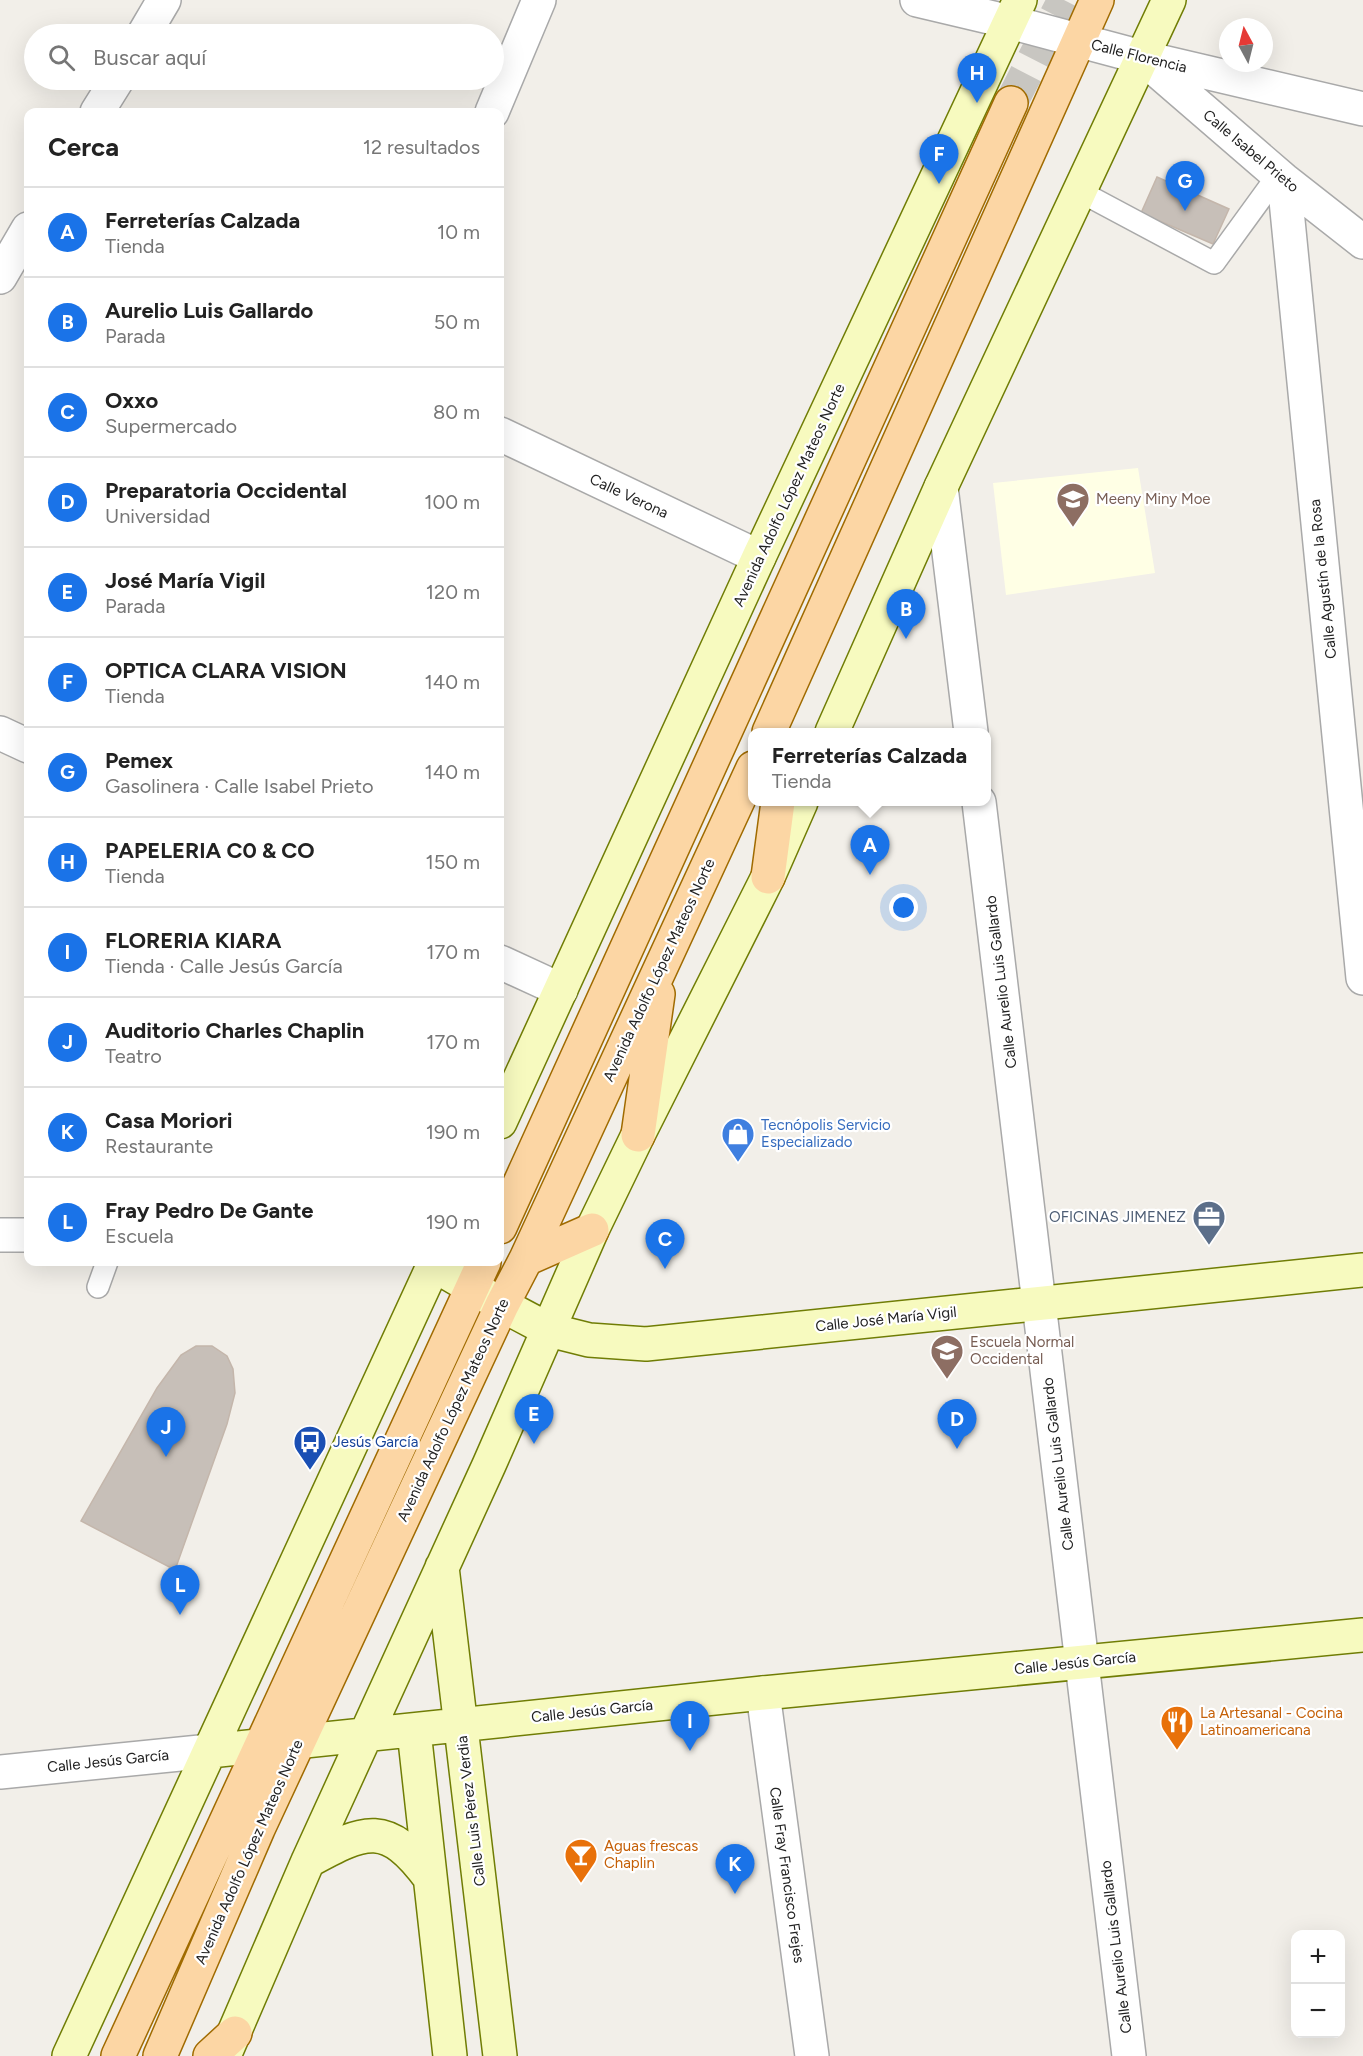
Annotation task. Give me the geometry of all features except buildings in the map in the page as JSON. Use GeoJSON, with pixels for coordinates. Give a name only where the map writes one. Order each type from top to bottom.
{"type":"FeatureCollection","features":[{"type":"Feature","properties":{"kind":"main road"},"geometry":{"type":"LineString","coordinates":[[771,728],[1097,0]]}},
{"type":"Feature","properties":{"kind":"main road"},"geometry":{"type":"LineString","coordinates":[[834,728],[941,487],[1169,0]]}},
{"type":"Feature","properties":{"kind":"main road","name":"Avenida Adolfo López Mateos Norte"},"geometry":{"type":"LineString","coordinates":[[504,1113],[759,557],[1015,11]]}},
{"type":"Feature","properties":{"kind":"main road"},"geometry":{"type":"LineString","coordinates":[[504,1218],[1011,103]]}},
{"type":"Feature","properties":{"kind":"main road"},"geometry":{"type":"LineString","coordinates":[[789,728],[797,674]]}},
{"type":"Feature","properties":{"kind":"main road","name":"Avenida Adolfo López Mateos Norte"},"geometry":{"type":"LineString","coordinates":[[160,2056],[298,1742],[502,1305],[526,1259],[748,779]]}},
{"type":"Feature","properties":{"kind":"main road"},"geometry":{"type":"LineString","coordinates":[[768,877],[777,806]]}},
{"type":"Feature","properties":{"kind":"main road"},"geometry":{"type":"LineString","coordinates":[[210,2056],[229,2045],[308,1862],[592,1230],[768,877],[799,806]]}},
{"type":"Feature","properties":{"kind":"main road"},"geometry":{"type":"LineString","coordinates":[[638,1135],[663,960]]}},
{"type":"Feature","properties":{"kind":"main road"},"geometry":{"type":"LineString","coordinates":[[526,1259],[592,1230]]}},
{"type":"Feature","properties":{"kind":"main road"},"geometry":{"type":"LineString","coordinates":[[69,2056],[431,1266]]}},
{"type":"Feature","properties":{"kind":"main road","name":"Calle José María Vigil"},"geometry":{"type":"LineString","coordinates":[[444,1266],[478,1275],[502,1305],[549,1330],[589,1340],[646,1344],[1363,1270]]}},
{"type":"Feature","properties":{"kind":"main road"},"geometry":{"type":"LineString","coordinates":[[118,2056],[478,1275]]}},
{"type":"Feature","properties":{"kind":"main road","name":"Calle Luis Pérez Verdia"},"geometry":{"type":"LineString","coordinates":[[442,1567],[500,2056]]}},
{"type":"Feature","properties":{"kind":"main road","name":"Calle Jesús García"},"geometry":{"type":"LineString","coordinates":[[210,1751],[763,1693],[1363,1635]]}},
{"type":"Feature","properties":{"kind":"main road"},"geometry":{"type":"LineString","coordinates":[[414,1731],[450,2056]]}},
{"type":"Feature","properties":{"kind":"main road"},"geometry":{"type":"LineString","coordinates":[[308,1862],[340,1843],[362,1836],[377,1835],[394,1840],[409,1851],[430,1878]]}},
{"type":"Feature","properties":{"kind":"street"},"geometry":{"type":"LineString","coordinates":[[150,24],[164,0]]}},
{"type":"Feature","properties":{"kind":"street"},"geometry":{"type":"LineString","coordinates":[[504,83],[539,0]]}},
{"type":"Feature","properties":{"kind":"street","name":"Calle Florencia"},"geometry":{"type":"LineString","coordinates":[[917,0],[1015,11],[1080,41],[1363,109]]}},
{"type":"Feature","properties":{"kind":"street","name":"Calle Isabel Prieto"},"geometry":{"type":"LineString","coordinates":[[1141,57],[1281,177],[1363,242]]}},
{"type":"Feature","properties":{"kind":"street"},"geometry":{"type":"LineString","coordinates":[[100,108],[111,90]]}},
{"type":"Feature","properties":{"kind":"street"},"geometry":{"type":"LineString","coordinates":[[494,108],[501,90]]}},
{"type":"Feature","properties":{"kind":"street","name":"Calle Agustín de la Rosa"},"geometry":{"type":"LineString","coordinates":[[1281,177],[1363,978]]}},
{"type":"Feature","properties":{"kind":"street"},"geometry":{"type":"LineString","coordinates":[[0,277],[24,236]]}},
{"type":"Feature","properties":{"kind":"street","name":"Calle Verona"},"geometry":{"type":"LineString","coordinates":[[504,437],[759,557]]}},
{"type":"Feature","properties":{"kind":"street"},"geometry":{"type":"LineString","coordinates":[[941,487],[971,728]]}},
{"type":"Feature","properties":{"kind":"street"},"geometry":{"type":"LineString","coordinates":[[0,733],[24,744]]}},
{"type":"Feature","properties":{"kind":"street","name":"Calle Aurelio Luis Gallardo"},"geometry":{"type":"LineString","coordinates":[[980,806],[1129,2056]]}},
{"type":"Feature","properties":{"kind":"street"},"geometry":{"type":"LineString","coordinates":[[504,964],[561,990]]}},
{"type":"Feature","properties":{"kind":"street"},"geometry":{"type":"LineString","coordinates":[[0,1235],[24,1235]]}},
{"type":"Feature","properties":{"kind":"street","name":"Calle Fray Francisco Frejes"},"geometry":{"type":"LineString","coordinates":[[763,1693],[812,2056]]}},
{"type":"Feature","properties":{"kind":"street","name":"Calle Jesús García"},"geometry":{"type":"LineString","coordinates":[[0,1772],[210,1751]]}},
{"type":"Feature","properties":{"kind":"lane"},"geometry":{"type":"LineString","coordinates":[[1079,191],[1214,262],[1281,177]]}},
{"type":"Feature","properties":{"kind":"lane"},"geometry":{"type":"LineString","coordinates":[[98,1287],[106,1266]]}},
{"type":"Feature","properties":{"kind":"shaded area","name":"Meeny Miny Moe"},"geometry":{"type":"Polygon","coordinates":[[[1138,468],[1155,573],[1006,595],[993,483],[1138,468]]]}},
{"type":"Feature","properties":{"kind":"tunnel"},"geometry":{"type":"LineString","coordinates":[[1011,103],[1064,0]]}},
{"type":"Feature","properties":{"kind":"place","name":"PAPELERIA C0 & CO"},"geometry":{"type":"Point","coordinates":[977,103]}},
{"type":"Feature","properties":{"kind":"place","name":"OPTICA CLARA VISION"},"geometry":{"type":"Point","coordinates":[939,184]}},
{"type":"Feature","properties":{"kind":"place","name":"Pemex"},"geometry":{"type":"Point","coordinates":[1185,211]}},
{"type":"Feature","properties":{"kind":"place","name":"Meeny Miny Moe"},"geometry":{"type":"Point","coordinates":[1073,528]}},
{"type":"Feature","properties":{"kind":"place","name":"Aurelio Luis Gallardo"},"geometry":{"type":"Point","coordinates":[906,639]}},
{"type":"Feature","properties":{"kind":"place","name":"Ferreterías Calzada"},"geometry":{"type":"Point","coordinates":[870,875]}},
{"type":"Feature","properties":{"kind":"place","name":"Tecnópolis Servicio Especializado"},"geometry":{"type":"Point","coordinates":[738,1163]}},
{"type":"Feature","properties":{"kind":"place","name":"OFICINAS JIMENEZ"},"geometry":{"type":"Point","coordinates":[1209,1246]}},
{"type":"Feature","properties":{"kind":"place","name":"Oxxo"},"geometry":{"type":"Point","coordinates":[665,1269]}},
{"type":"Feature","properties":{"kind":"place","name":"Escuela Normal Occidental"},"geometry":{"type":"Point","coordinates":[947,1380]}},
{"type":"Feature","properties":{"kind":"place","name":"José María Vigil"},"geometry":{"type":"Point","coordinates":[534,1444]}},
{"type":"Feature","properties":{"kind":"place","name":"Preparatoria Occidental"},"geometry":{"type":"Point","coordinates":[957,1449]}},
{"type":"Feature","properties":{"kind":"place","name":"Auditorio Charles Chaplin"},"geometry":{"type":"Point","coordinates":[166,1457]}},
{"type":"Feature","properties":{"kind":"place","name":"Jesús García"},"geometry":{"type":"Point","coordinates":[310,1471]}},
{"type":"Feature","properties":{"kind":"place","name":"Fray Pedro De Gante"},"geometry":{"type":"Point","coordinates":[180,1615]}},
{"type":"Feature","properties":{"kind":"place","name":"FLORERIA KIARA"},"geometry":{"type":"Point","coordinates":[690,1751]}},
{"type":"Feature","properties":{"kind":"place","name":"La Artesanal - Cocina Latinoamericana"},"geometry":{"type":"Point","coordinates":[1177,1751]}},
{"type":"Feature","properties":{"kind":"place","name":"Aguas frescas Chaplin"},"geometry":{"type":"Point","coordinates":[581,1884]}},
{"type":"Feature","properties":{"kind":"place","name":"Casa Moriori"},"geometry":{"type":"Point","coordinates":[735,1894]}}]}
